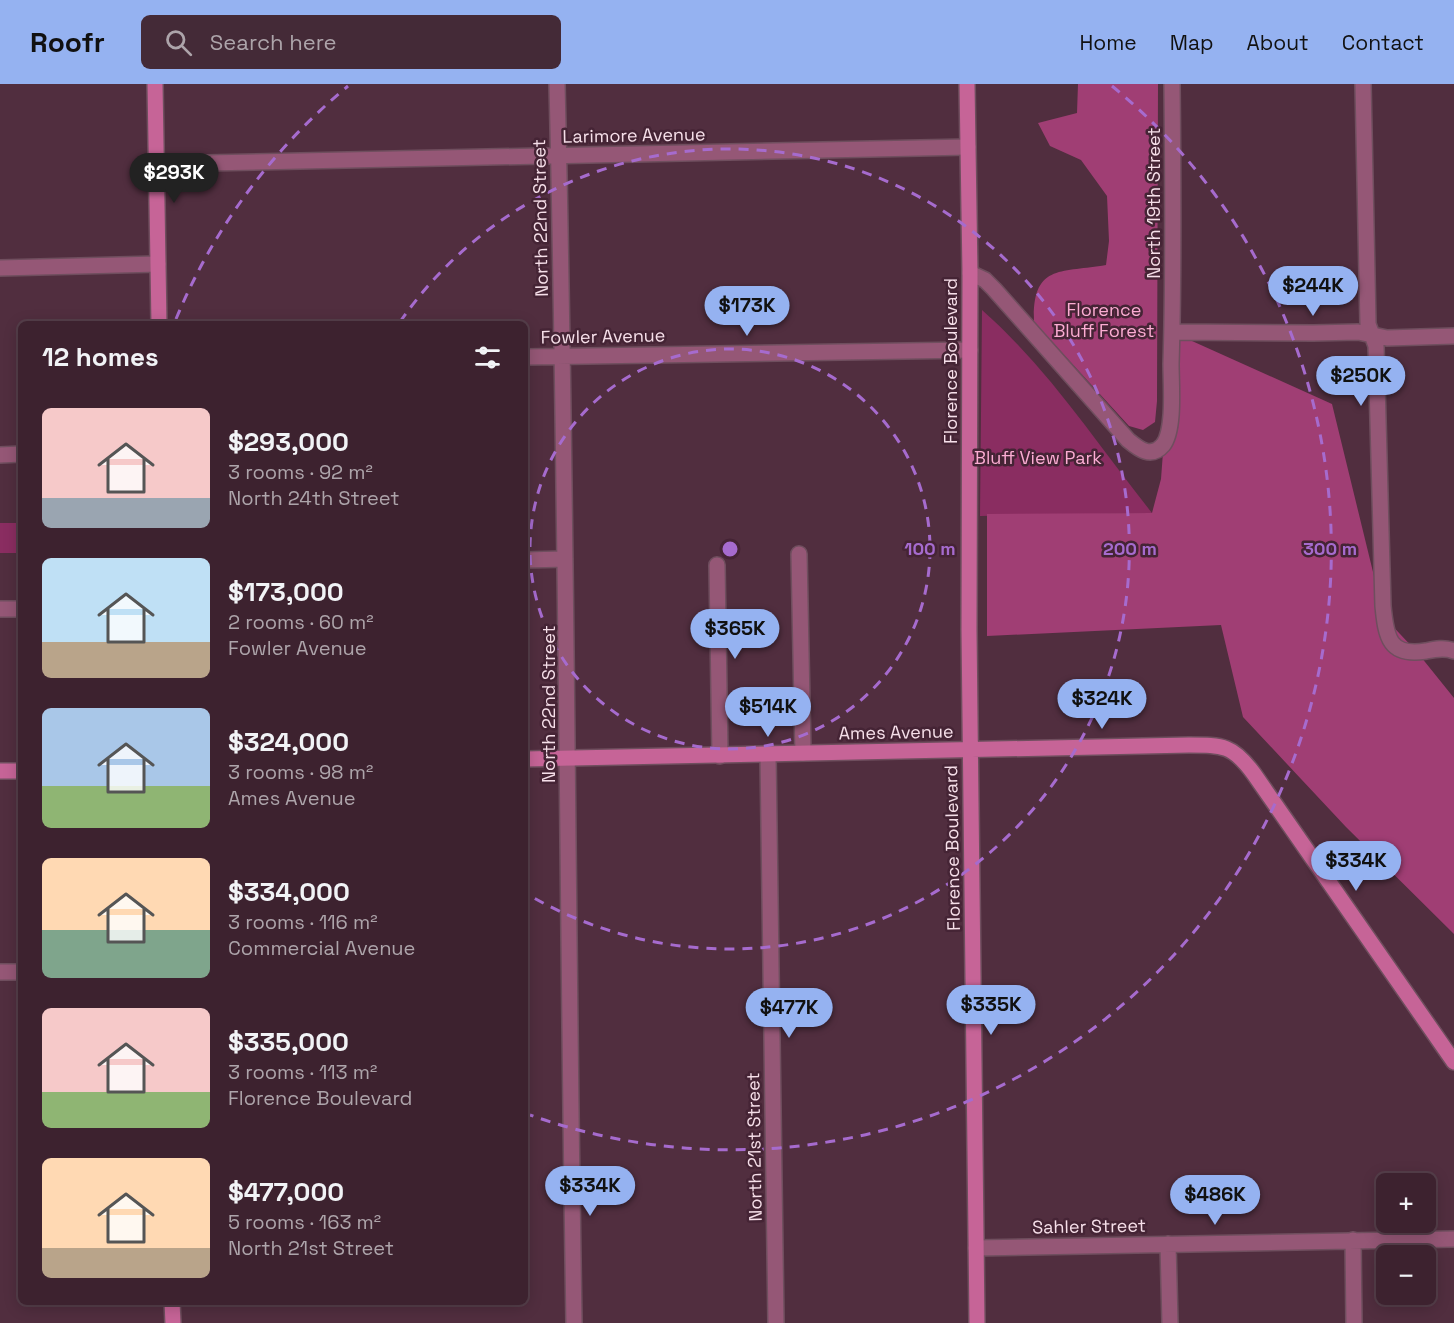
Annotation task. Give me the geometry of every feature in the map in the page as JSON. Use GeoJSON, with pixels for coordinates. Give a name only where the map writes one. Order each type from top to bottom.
{"type":"FeatureCollection","features":[{"type":"Feature","properties":{"kind":"street"},"geometry":{"type":"LineString","coordinates":[[155,84],[159,321]]}},
{"type":"Feature","properties":{"kind":"street","name":"North 22nd Street"},"geometry":{"type":"LineString","coordinates":[[558,84],[567,635],[574,1323]]}},
{"type":"Feature","properties":{"kind":"street","name":"Florence Boulevard"},"geometry":{"type":"LineString","coordinates":[[967,84],[970,273],[970,750],[977,1323]]}},
{"type":"Feature","properties":{"kind":"street","name":"North 19th Street"},"geometry":{"type":"LineString","coordinates":[[970,273],[985,280],[994,289],[1128,440],[1139,449],[1149,453],[1162,445],[1168,429],[1172,332],[1174,214],[1172,84]]}},
{"type":"Feature","properties":{"kind":"street"},"geometry":{"type":"LineString","coordinates":[[1363,84],[1368,324],[1376,346],[1385,632],[1395,648],[1403,651],[1417,652],[1449,648],[1454,651]]}},
{"type":"Feature","properties":{"kind":"street","name":"Larimore Avenue"},"geometry":{"type":"LineString","coordinates":[[157,164],[969,147]]}},
{"type":"Feature","properties":{"kind":"street"},"geometry":{"type":"LineString","coordinates":[[0,268],[158,264]]}},
{"type":"Feature","properties":{"kind":"street"},"geometry":{"type":"LineString","coordinates":[[1172,332],[1358,332],[1387,338],[1454,336]]}},
{"type":"Feature","properties":{"kind":"street","name":"Fowler Avenue"},"geometry":{"type":"LineString","coordinates":[[528,357],[970,350]]}},
{"type":"Feature","properties":{"kind":"street"},"geometry":{"type":"LineString","coordinates":[[0,454],[18,454]]}},
{"type":"Feature","properties":{"kind":"street"},"geometry":{"type":"LineString","coordinates":[[799,554],[803,753]]}},
{"type":"Feature","properties":{"kind":"street"},"geometry":{"type":"LineString","coordinates":[[528,560],[565,559]]}},
{"type":"Feature","properties":{"kind":"street"},"geometry":{"type":"LineString","coordinates":[[717,565],[720,756]]}},
{"type":"Feature","properties":{"kind":"street"},"geometry":{"type":"LineString","coordinates":[[0,609],[18,609]]}},
{"type":"Feature","properties":{"kind":"street","name":"Ames Avenue"},"geometry":{"type":"LineString","coordinates":[[528,759],[1189,744],[1231,750],[1241,757],[1254,774],[1454,1062]]}},
{"type":"Feature","properties":{"kind":"street","name":"North 21st Street"},"geometry":{"type":"LineString","coordinates":[[768,754],[776,1323]]}},
{"type":"Feature","properties":{"kind":"street"},"geometry":{"type":"LineString","coordinates":[[0,771],[18,771]]}},
{"type":"Feature","properties":{"kind":"street"},"geometry":{"type":"LineString","coordinates":[[0,972],[18,972]]}},
{"type":"Feature","properties":{"kind":"street","name":"Sahler Street"},"geometry":{"type":"LineString","coordinates":[[976,1248],[1454,1239]]}},
{"type":"Feature","properties":{"kind":"street"},"geometry":{"type":"LineString","coordinates":[[1353,1240],[1354,1323]]}},
{"type":"Feature","properties":{"kind":"street"},"geometry":{"type":"LineString","coordinates":[[1168,1244],[1170,1323]]}},
{"type":"Feature","properties":{"kind":"street"},"geometry":{"type":"LineString","coordinates":[[172,1305],[173,1323]]}},
{"type":"Feature","properties":{"kind":"green space","name":"Florence Bluff Forest"},"geometry":{"type":"Polygon","coordinates":[[[1078,84],[1158,84],[1157,401],[1155,422],[1143,430],[1129,426],[1034,322],[1038,289],[1044,280],[1063,271],[1106,265],[1109,241],[1107,196],[1081,160],[1050,146],[1038,123],[1077,113],[1078,84]]]}},
{"type":"Feature","properties":{"kind":"green space","name":"Bluff View Park"},"geometry":{"type":"Polygon","coordinates":[[[982,310],[1051,382],[1152,513],[980,516],[982,310]]]}},
{"type":"Feature","properties":{"kind":"green space","name":"Florence Bluff Forest"},"geometry":{"type":"Polygon","coordinates":[[[1172,332],[1332,404],[1384,617],[1417,652],[1454,698],[1454,934],[1346,827],[1243,717],[1221,625],[987,636],[987,514],[1152,513],[1161,479],[1172,332]]]}},
{"type":"Feature","properties":{"kind":"green space"},"geometry":{"type":"Polygon","coordinates":[[[0,523],[18,523],[18,553],[0,553],[0,523]]]}}]}
